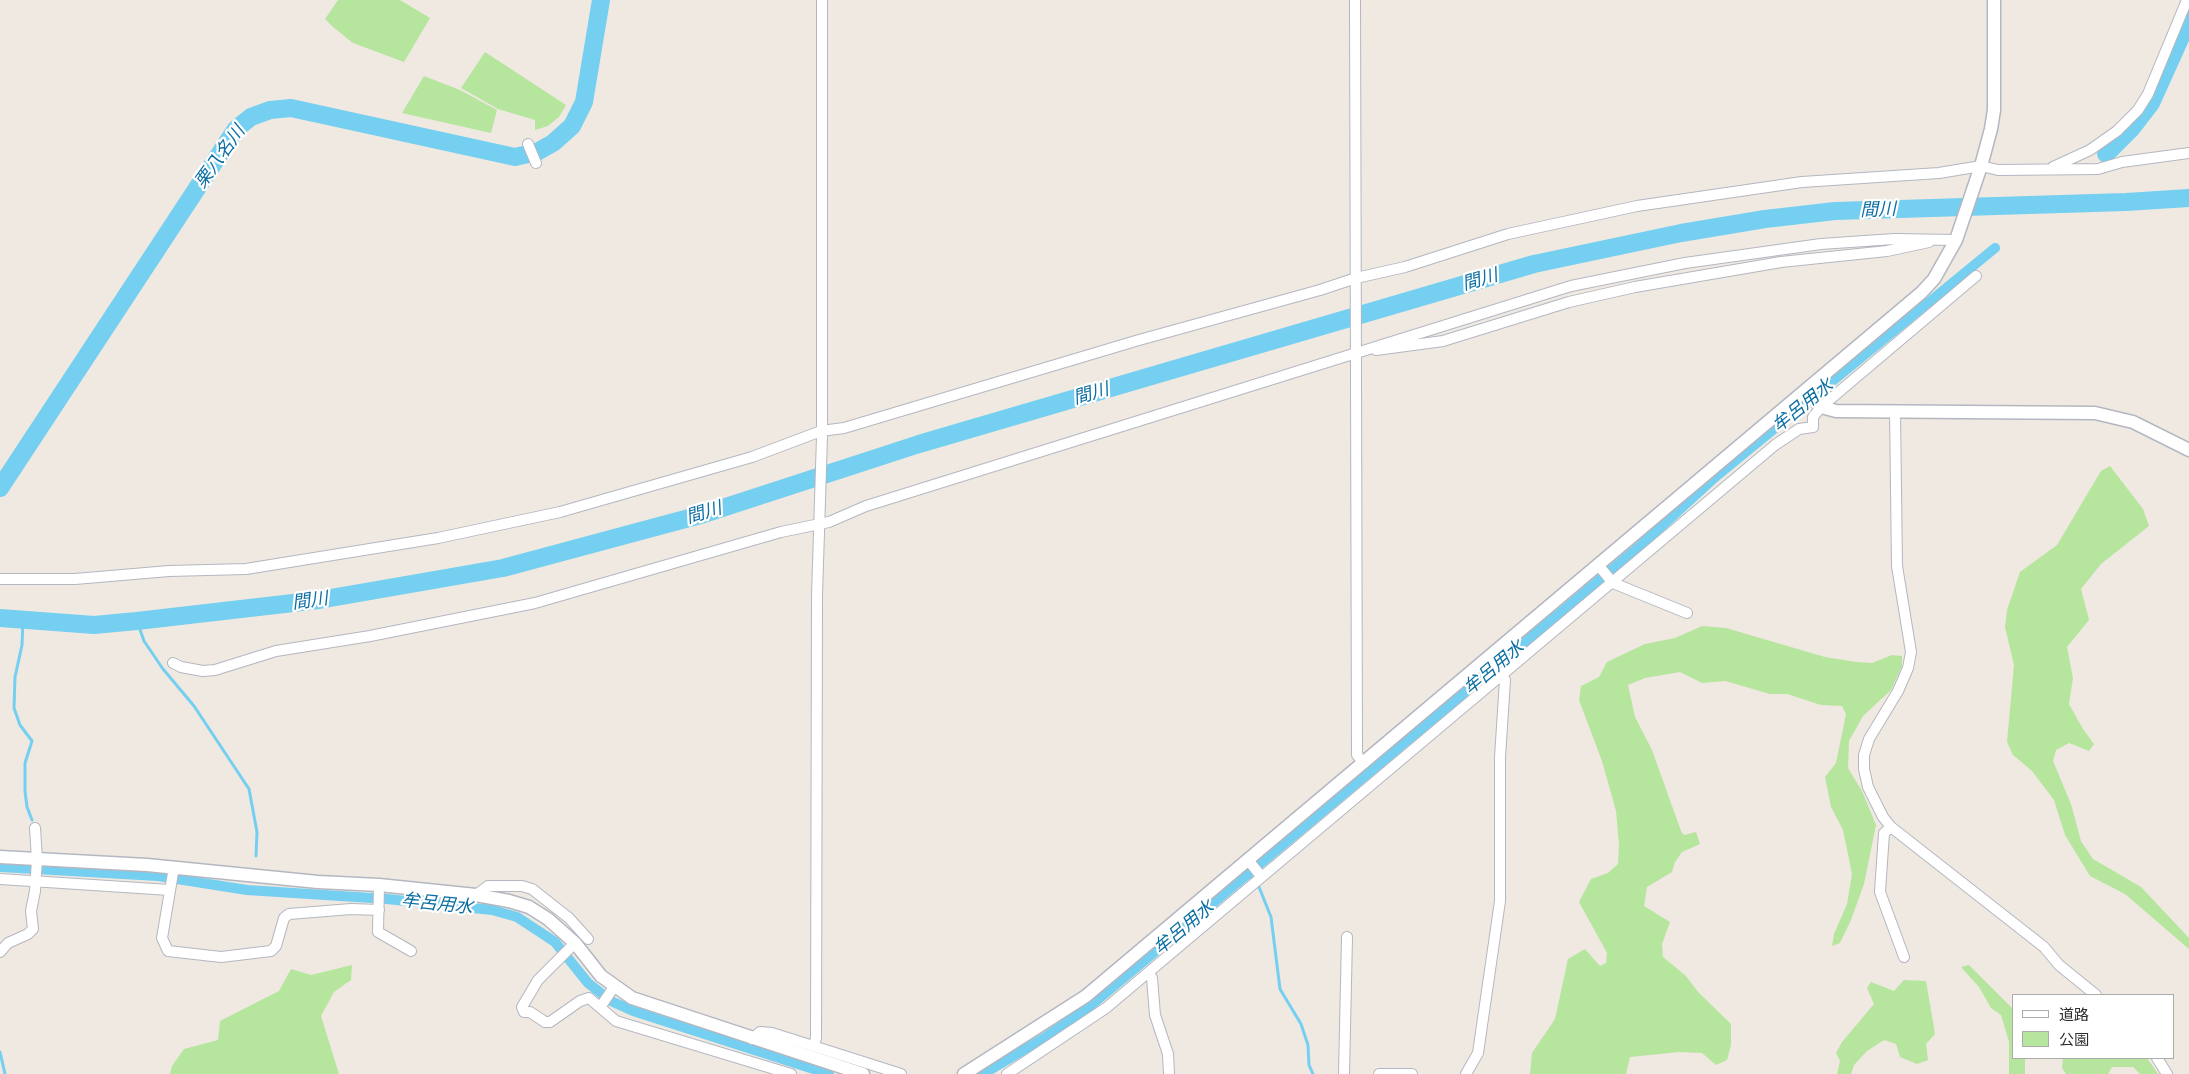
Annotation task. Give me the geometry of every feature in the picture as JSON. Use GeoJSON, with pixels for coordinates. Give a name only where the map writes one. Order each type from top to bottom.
{"type":"FeatureCollection","features":[{"type":"Feature","properties":{"kind":"street"},"geometry":{"type":"LineString","coordinates":[[814,1045],[816,1038],[815,755],[822,434],[822,0]]}},
{"type":"Feature","properties":{"kind":"street"},"geometry":{"type":"LineString","coordinates":[[1355,0],[1357,755],[1364,763]]}},
{"type":"Feature","properties":{"kind":"street"},"geometry":{"type":"LineString","coordinates":[[1008,1074],[1079,1028],[1148,973],[1257,878],[1776,445],[1799,429],[1813,427],[1813,406],[1934,279],[1957,237],[1980,171],[1994,110],[1994,0]]}},
{"type":"Feature","properties":{"kind":"street"},"geometry":{"type":"LineString","coordinates":[[2050,168],[2090,150],[2117,132],[2138,110],[2148,94],[2187,0]]}},
{"type":"Feature","properties":{"kind":"street"},"geometry":{"type":"LineString","coordinates":[[528,146],[536,163]]}},
{"type":"Feature","properties":{"kind":"street"},"geometry":{"type":"LineString","coordinates":[[0,579],[75,579],[169,571],[246,569],[438,538],[560,512],[752,457],[822,434],[1139,340],[1405,267],[1508,234],[1637,206],[1802,182],[1998,170],[2098,169],[2122,162],[2189,153]]}},
{"type":"Feature","properties":{"kind":"street"},"geometry":{"type":"LineString","coordinates":[[173,663],[181,667],[202,671],[215,670],[276,651],[370,636],[535,603],[819,522],[1239,388],[1571,286],[1641,271],[1821,244],[1957,237]]}},
{"type":"Feature","properties":{"kind":"street"},"geometry":{"type":"LineString","coordinates":[[1373,348],[1378,350],[1443,341],[1569,302],[1635,287],[1781,262],[1887,251],[1930,242],[1933,238]]}},
{"type":"Feature","properties":{"kind":"street"},"geometry":{"type":"LineString","coordinates":[[964,1074],[1060,1015],[1086,996],[1600,568],[1813,406],[1976,276]]}},
{"type":"Feature","properties":{"kind":"street"},"geometry":{"type":"LineString","coordinates":[[1813,406],[1836,411],[2095,413],[2133,422],[2189,450]]}},
{"type":"Feature","properties":{"kind":"street"},"geometry":{"type":"LineString","coordinates":[[1895,411],[1897,566],[1911,652],[1908,668],[1898,691],[1868,738],[1864,756],[1864,770],[1868,787],[1883,817],[1891,827],[2044,947],[2059,965],[2095,994]]}},
{"type":"Feature","properties":{"kind":"street"},"geometry":{"type":"LineString","coordinates":[[1600,568],[1612,582],[1687,613]]}},
{"type":"Feature","properties":{"kind":"street"},"geometry":{"type":"LineString","coordinates":[[1466,1074],[1478,1053],[1500,901],[1500,757],[1505,680],[1489,660]]}},
{"type":"Feature","properties":{"kind":"street"},"geometry":{"type":"LineString","coordinates":[[1891,827],[1884,833],[1880,892],[1904,957]]}},
{"type":"Feature","properties":{"kind":"street"},"geometry":{"type":"LineString","coordinates":[[0,952],[8,943],[28,934],[33,929],[31,912],[37,862],[35,828]]}},
{"type":"Feature","properties":{"kind":"street"},"geometry":{"type":"LineString","coordinates":[[0,857],[37,862],[173,870],[318,882],[380,890],[476,895],[529,907],[548,919],[612,990],[837,1071],[863,1074]]}},
{"type":"Feature","properties":{"kind":"street"},"geometry":{"type":"LineString","coordinates":[[1249,861],[1257,878]]}},
{"type":"Feature","properties":{"kind":"street"},"geometry":{"type":"LineString","coordinates":[[173,870],[162,938],[164,946],[168,951],[214,957],[271,950],[276,946],[284,918],[289,914],[379,908]]}},
{"type":"Feature","properties":{"kind":"street"},"geometry":{"type":"LineString","coordinates":[[0,879],[36,879],[171,888]]}},
{"type":"Feature","properties":{"kind":"street"},"geometry":{"type":"LineString","coordinates":[[476,895],[488,886],[522,886],[532,889],[568,918],[588,939]]}},
{"type":"Feature","properties":{"kind":"street"},"geometry":{"type":"LineString","coordinates":[[380,890],[378,932],[383,937],[411,951]]}},
{"type":"Feature","properties":{"kind":"street"},"geometry":{"type":"LineString","coordinates":[[1344,1074],[1347,937]]}},
{"type":"Feature","properties":{"kind":"street"},"geometry":{"type":"LineString","coordinates":[[572,945],[557,958],[538,980],[522,1007],[524,1012],[537,1015],[545,1022],[558,1018],[586,997],[602,1004],[616,1021],[791,1074]]}},
{"type":"Feature","properties":{"kind":"street"},"geometry":{"type":"LineString","coordinates":[[1148,973],[1152,978],[1155,1015],[1168,1054],[1169,1074]]}},
{"type":"Feature","properties":{"kind":"street"},"geometry":{"type":"LineString","coordinates":[[602,1004],[612,990]]}},
{"type":"Feature","properties":{"kind":"street"},"geometry":{"type":"LineString","coordinates":[[752,1039],[760,1032],[772,1033],[901,1074]]}},
{"type":"Feature","properties":{"kind":"street"},"geometry":{"type":"LineString","coordinates":[[2157,1059],[2167,1074]]}},
{"type":"Feature","properties":{"kind":"street"},"geometry":{"type":"LineString","coordinates":[[1379,1074],[1412,1074]]}},
{"type":"Feature","properties":{"kind":"green space"},"geometry":{"type":"Polygon","coordinates":[[[338,0],[400,0],[430,18],[404,62],[353,43],[333,27],[325,19],[338,0]]]}},
{"type":"Feature","properties":{"kind":"green space"},"geometry":{"type":"Polygon","coordinates":[[[485,52],[566,105],[559,117],[548,126],[535,130],[535,120],[498,109],[461,88],[485,52]]]}},
{"type":"Feature","properties":{"kind":"green space"},"geometry":{"type":"Polygon","coordinates":[[[424,76],[460,90],[497,110],[491,133],[402,113],[424,76]]]}},
{"type":"Feature","properties":{"kind":"green space"},"geometry":{"type":"Polygon","coordinates":[[[2110,466],[2143,509],[2149,526],[2101,564],[2081,589],[2089,620],[2067,647],[2073,678],[2069,704],[2094,744],[2089,751],[2069,743],[2056,750],[2053,761],[2071,804],[2081,841],[2093,859],[2141,887],[2189,938],[2189,949],[2125,894],[2090,876],[2065,835],[2054,800],[2032,771],[2013,755],[2007,742],[2014,665],[2005,627],[2007,610],[2020,572],[2057,545],[2101,471],[2110,466]]]}},
{"type":"Feature","properties":{"kind":"green space"},"geometry":{"type":"Polygon","coordinates":[[[1702,626],[1726,628],[1825,657],[1856,662],[1872,663],[1892,655],[1902,656],[1902,666],[1891,690],[1863,716],[1849,741],[1848,768],[1862,791],[1876,825],[1864,884],[1851,920],[1840,943],[1832,946],[1834,934],[1847,904],[1852,874],[1843,830],[1831,807],[1825,777],[1836,763],[1846,714],[1842,706],[1821,705],[1787,694],[1770,694],[1725,681],[1702,683],[1680,672],[1645,678],[1628,685],[1635,717],[1652,750],[1681,831],[1684,835],[1696,832],[1700,844],[1682,852],[1675,862],[1672,872],[1647,887],[1644,906],[1670,922],[1662,944],[1663,957],[1686,976],[1698,992],[1731,1024],[1731,1045],[1727,1060],[1716,1065],[1702,1053],[1679,1052],[1630,1057],[1626,1074],[1530,1074],[1532,1053],[1555,1019],[1568,959],[1585,949],[1600,966],[1606,963],[1607,953],[1579,902],[1591,879],[1608,873],[1618,864],[1619,845],[1616,811],[1602,761],[1579,700],[1581,686],[1599,677],[1607,662],[1645,644],[1675,638],[1702,626]]]}},
{"type":"Feature","properties":{"kind":"green space"},"geometry":{"type":"Polygon","coordinates":[[[352,965],[351,980],[334,992],[321,1016],[339,1074],[170,1074],[172,1066],[184,1049],[218,1040],[220,1021],[279,991],[291,969],[311,975],[352,965]]]}},
{"type":"Feature","properties":{"kind":"green space"},"geometry":{"type":"Polygon","coordinates":[[[1969,965],[2012,1008],[2012,1059],[2025,1059],[2025,1074],[2009,1074],[2009,1042],[2001,1015],[1991,1008],[1979,987],[1961,967],[1969,965]]]}},
{"type":"Feature","properties":{"kind":"green space"},"geometry":{"type":"Polygon","coordinates":[[[1904,980],[1926,981],[1935,1034],[1926,1044],[1928,1060],[1917,1064],[1900,1057],[1896,1044],[1884,1040],[1867,1051],[1854,1065],[1851,1074],[1837,1074],[1840,1061],[1836,1053],[1842,1042],[1874,1004],[1867,988],[1871,982],[1894,991],[1904,980]]]}},
{"type":"Feature","properties":{"kind":"green space"},"geometry":{"type":"Polygon","coordinates":[[[2063,1059],[2148,1059],[2158,1074],[2140,1074],[2133,1067],[2112,1067],[2108,1074],[2066,1074],[2062,1068],[2063,1059]]]}},
{"type":"Feature","properties":{"kind":"waterway","name":"栗八名川"},"geometry":{"type":"LineString","coordinates":[[0,488],[236,129],[251,117],[270,110],[291,108],[515,157],[537,152],[553,143],[572,126],[584,102],[601,0]]}},
{"type":"Feature","properties":{"kind":"waterway","name":"牟呂用水"},"geometry":{"type":"LineString","coordinates":[[2106,154],[2131,129],[2151,103],[2189,19]]}},
{"type":"Feature","properties":{"kind":"waterway","name":"間川"},"geometry":{"type":"LineString","coordinates":[[0,618],[94,625],[137,621],[319,600],[503,568],[704,514],[919,444],[1534,264],[1681,233],[1765,219],[1835,211],[2126,202],[2189,198]]}},
{"type":"Feature","properties":{"kind":"waterway","name":"牟呂用水"},"geometry":{"type":"LineString","coordinates":[[983,1074],[1044,1038],[1089,1007],[1641,545],[1713,479],[1995,248]]}},
{"type":"Feature","properties":{"kind":"waterway"},"geometry":{"type":"LineString","coordinates":[[23,620],[22,645],[15,677],[14,708],[20,725],[32,741],[25,763],[25,791],[27,807],[32,820]]}},
{"type":"Feature","properties":{"kind":"waterway"},"geometry":{"type":"LineString","coordinates":[[137,621],[144,641],[163,669],[194,706],[249,789],[257,832],[256,856]]}},
{"type":"Feature","properties":{"kind":"waterway","name":"牟呂用水"},"geometry":{"type":"LineString","coordinates":[[0,867],[158,876],[247,890],[387,899],[492,910],[517,917],[555,942],[588,983],[611,1001],[633,1011],[829,1074]]}},
{"type":"Feature","properties":{"kind":"waterway"},"geometry":{"type":"LineString","coordinates":[[1247,873],[1259,887],[1271,917],[1280,989],[1301,1024],[1308,1045],[1309,1065],[1313,1074]]}},
{"type":"Feature","properties":{"kind":"waterway"},"geometry":{"type":"LineString","coordinates":[[0,1052],[5,1074]]}}]}
